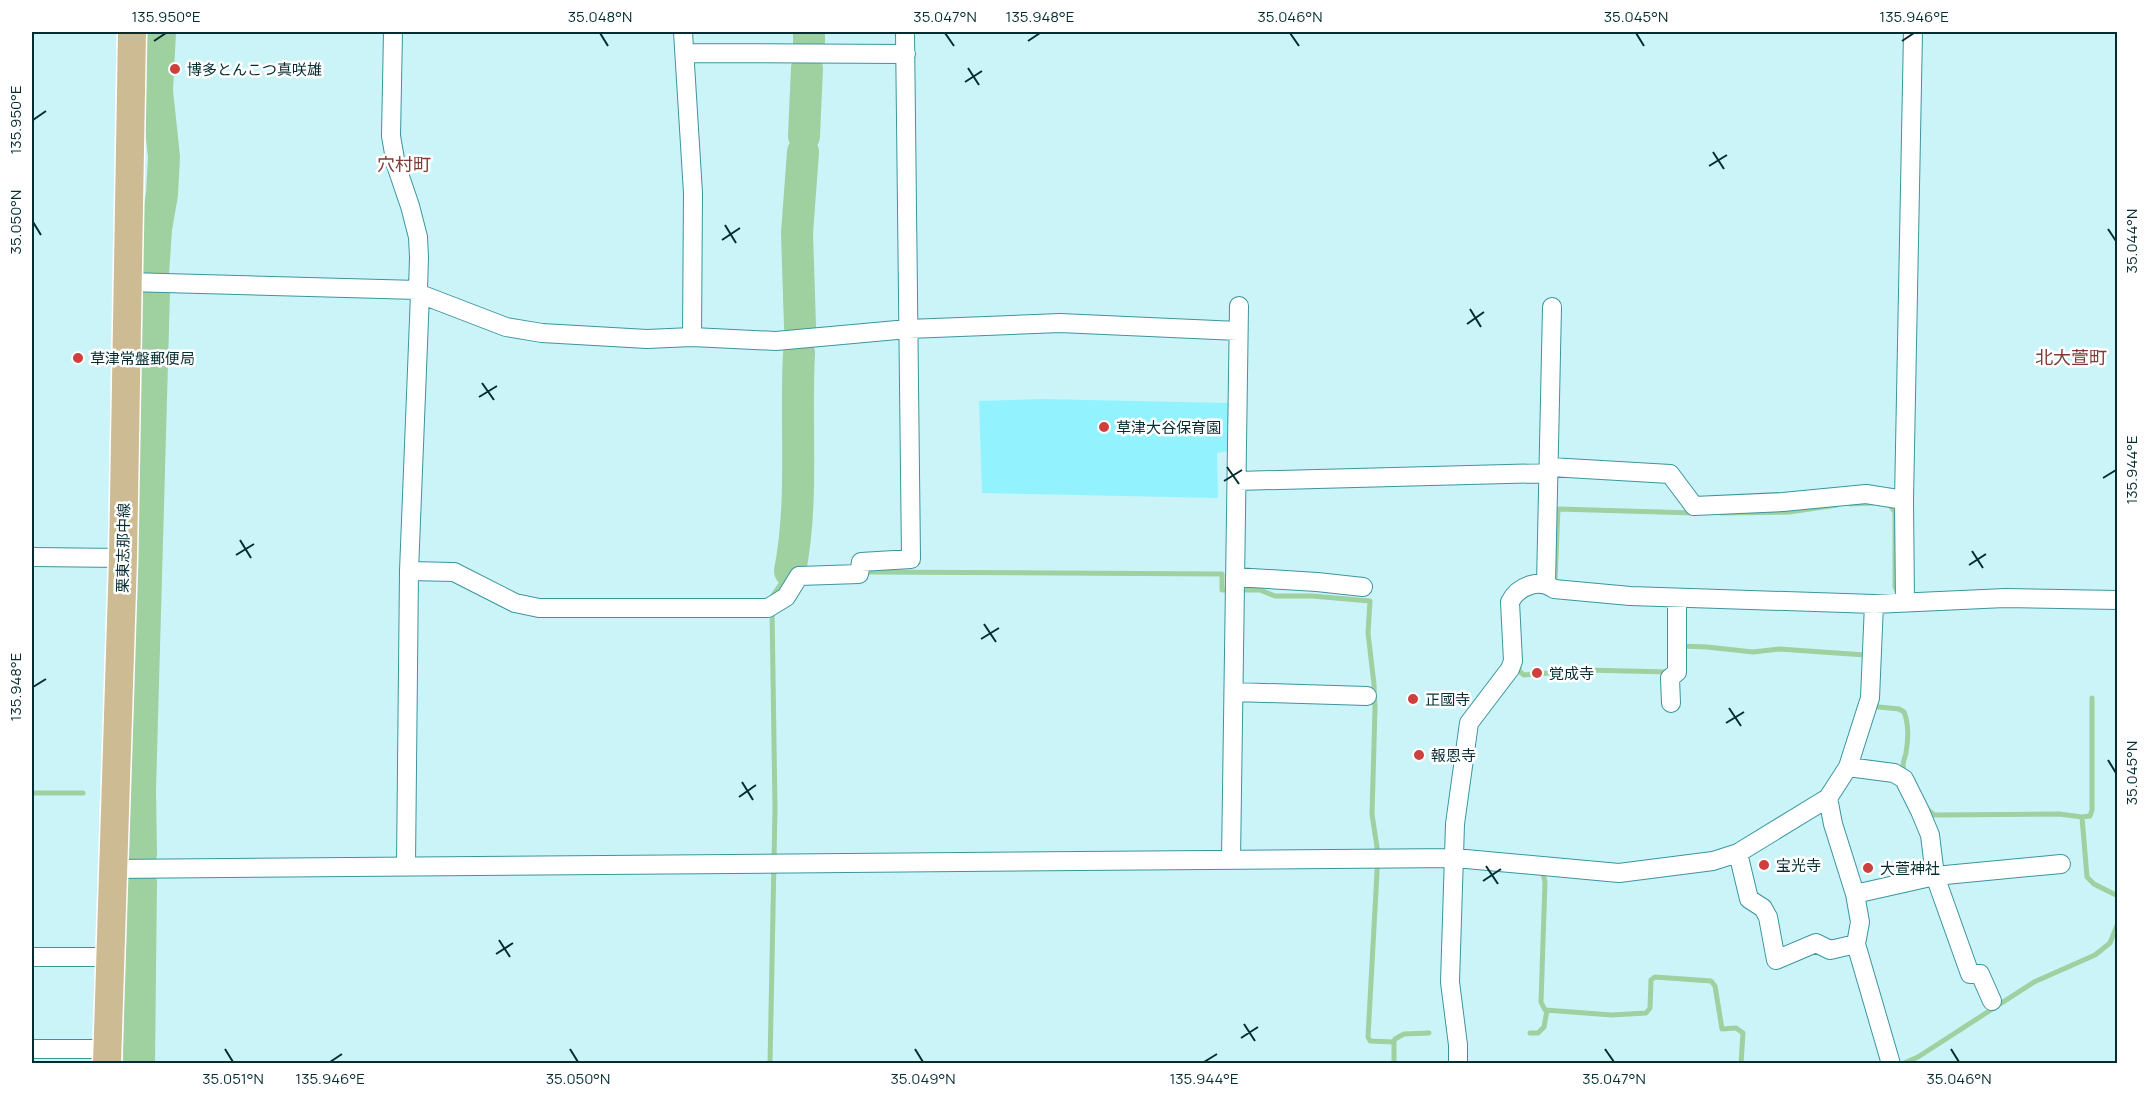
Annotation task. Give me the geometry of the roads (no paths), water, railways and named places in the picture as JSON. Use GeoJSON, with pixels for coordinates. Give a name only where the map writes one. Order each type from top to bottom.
{"type":"FeatureCollection","features":[{"type":"Feature","properties":{"kind":"main road","name":"栗東志那中線"},"geometry":{"type":"LineString","coordinates":[[107,1056],[112,957],[123,558],[132,32]]}},
{"type":"Feature","properties":{"kind":"street"},"geometry":{"type":"LineString","coordinates":[[393,32],[391,136],[396,165],[418,237],[419,257],[409,571],[406,865]]}},
{"type":"Feature","properties":{"kind":"street"},"geometry":{"type":"LineString","coordinates":[[683,32],[693,193],[692,337]]}},
{"type":"Feature","properties":{"kind":"street"},"geometry":{"type":"LineString","coordinates":[[409,571],[454,572],[515,603],[539,608],[768,608],[786,597],[800,576],[859,574],[861,562],[911,559],[905,32]]}},
{"type":"Feature","properties":{"kind":"street"},"geometry":{"type":"LineString","coordinates":[[1905,595],[1904,500],[1912,32]]}},
{"type":"Feature","properties":{"kind":"street"},"geometry":{"type":"LineString","coordinates":[[685,53],[906,54]]}},
{"type":"Feature","properties":{"kind":"street"},"geometry":{"type":"LineString","coordinates":[[127,282],[419,292],[506,327],[542,333],[647,339],[692,337],[776,341],[908,329],[1060,323],[1238,331]]}},
{"type":"Feature","properties":{"kind":"street"},"geometry":{"type":"LineString","coordinates":[[1231,860],[1239,306]]}},
{"type":"Feature","properties":{"kind":"street"},"geometry":{"type":"LineString","coordinates":[[1546,584],[1552,307]]}},
{"type":"Feature","properties":{"kind":"street"},"geometry":{"type":"LineString","coordinates":[[1237,481],[1549,470],[1670,474],[1694,506],[1783,502],[1866,494],[1904,500]]}},
{"type":"Feature","properties":{"kind":"street"},"geometry":{"type":"LineString","coordinates":[[32,557],[123,558]]}},
{"type":"Feature","properties":{"kind":"street"},"geometry":{"type":"LineString","coordinates":[[1235,577],[1363,587]]}},
{"type":"Feature","properties":{"kind":"street"},"geometry":{"type":"LineString","coordinates":[[1458,1064],[1450,982],[1455,824],[1469,723],[1510,669],[1513,661],[1510,602],[1514,595],[1529,585],[1546,584],[1554,589],[1630,596],[1874,604],[1905,595],[2118,600]]}},
{"type":"Feature","properties":{"kind":"street"},"geometry":{"type":"LineString","coordinates":[[1671,703],[1670,678],[1677,672],[1677,598]]}},
{"type":"Feature","properties":{"kind":"street"},"geometry":{"type":"LineString","coordinates":[[113,869],[1455,858],[1619,873],[1695,864],[1738,853],[1828,798],[1848,767],[1870,698],[1874,604]]}},
{"type":"Feature","properties":{"kind":"street"},"geometry":{"type":"LineString","coordinates":[[1234,692],[1366,696]]}},
{"type":"Feature","properties":{"kind":"street"},"geometry":{"type":"LineString","coordinates":[[1848,767],[1894,773],[1904,779],[1930,835],[1935,876],[1970,975],[1980,974],[1992,1001]]}},
{"type":"Feature","properties":{"kind":"street"},"geometry":{"type":"LineString","coordinates":[[1828,798],[1833,824],[1855,894],[1860,922],[1856,944],[1891,1064]]}},
{"type":"Feature","properties":{"kind":"street"},"geometry":{"type":"LineString","coordinates":[[1738,853],[1749,899],[1763,908],[1768,917],[1776,960],[1816,943],[1830,951],[1856,944]]}},
{"type":"Feature","properties":{"kind":"street"},"geometry":{"type":"LineString","coordinates":[[1855,894],[1935,876],[2061,864]]}},
{"type":"Feature","properties":{"kind":"street"},"geometry":{"type":"LineString","coordinates":[[32,957],[112,957]]}},
{"type":"Feature","properties":{"kind":"street"},"geometry":{"type":"LineString","coordinates":[[32,1049],[107,1056]]}},
{"type":"Feature","properties":{"kind":"waterway"},"geometry":{"type":"LineString","coordinates":[[153,274],[164,157],[157,91],[160,32]]}},
{"type":"Feature","properties":{"kind":"waterway"},"geometry":{"type":"LineString","coordinates":[[809,32],[809,42]]}},
{"type":"Feature","properties":{"kind":"waterway"},"geometry":{"type":"LineString","coordinates":[[804,136],[807,68]]}},
{"type":"Feature","properties":{"kind":"waterway"},"geometry":{"type":"LineString","coordinates":[[800,327],[797,233],[803,152]]}},
{"type":"Feature","properties":{"kind":"waterway"},"geometry":{"type":"LineString","coordinates":[[141,854],[140,790],[154,292]]}},
{"type":"Feature","properties":{"kind":"waterway"},"geometry":{"type":"LineString","coordinates":[[790,571],[797,517],[799,353]]}},
{"type":"Feature","properties":{"kind":"waterway"},"geometry":{"type":"LineString","coordinates":[[1850,504],[1873,503]]}},
{"type":"Feature","properties":{"kind":"waterway"},"geometry":{"type":"LineString","coordinates":[[1886,504],[1889,504],[1895,512],[1895,587],[1900,592]]}},
{"type":"Feature","properties":{"kind":"waterway"},"geometry":{"type":"LineString","coordinates":[[1721,513],[1789,512],[1837,505]]}},
{"type":"Feature","properties":{"kind":"waterway"},"geometry":{"type":"LineString","coordinates":[[1553,585],[1558,509],[1694,513]]}},
{"type":"Feature","properties":{"kind":"waterway"},"geometry":{"type":"LineString","coordinates":[[772,597],[790,571],[797,571]]}},
{"type":"Feature","properties":{"kind":"waterway"},"geometry":{"type":"LineString","coordinates":[[863,572],[1222,574],[1222,590],[1260,590],[1275,596],[1312,596],[1370,601],[1368,633],[1375,709],[1372,814],[1378,854],[1368,1037],[1370,1041],[1394,1042],[1394,1064]]}},
{"type":"Feature","properties":{"kind":"waterway"},"geometry":{"type":"LineString","coordinates":[[770,1064],[775,809],[772,609]]}},
{"type":"Feature","properties":{"kind":"waterway"},"geometry":{"type":"LineString","coordinates":[[1681,646],[1753,652],[1779,649],[1865,655],[1866,658]]}},
{"type":"Feature","properties":{"kind":"waterway"},"geometry":{"type":"LineString","coordinates":[[1519,664],[1519,671],[1524,675],[1585,670],[1669,672]]}},
{"type":"Feature","properties":{"kind":"waterway"},"geometry":{"type":"LineString","coordinates":[[2092,698],[2092,810],[2090,816],[2082,817],[2087,877],[2094,884],[2118,896]]}},
{"type":"Feature","properties":{"kind":"waterway"},"geometry":{"type":"LineString","coordinates":[[1869,706],[1899,709],[1904,712],[1908,732],[1903,765],[1905,773]]}},
{"type":"Feature","properties":{"kind":"waterway"},"geometry":{"type":"LineString","coordinates":[[32,793],[83,793]]}},
{"type":"Feature","properties":{"kind":"waterway"},"geometry":{"type":"LineString","coordinates":[[1927,809],[1934,815],[2059,814],[2082,817]]}},
{"type":"Feature","properties":{"kind":"waterway"},"geometry":{"type":"LineString","coordinates":[[1543,873],[1545,882],[1541,1002],[1545,1010],[1612,1015],[1646,1013],[1650,1008],[1651,980],[1655,977],[1711,981],[1715,986],[1722,1029],[1736,1028],[1743,1033],[1741,1064]]}},
{"type":"Feature","properties":{"kind":"waterway"},"geometry":{"type":"LineString","coordinates":[[139,1064],[141,883]]}},
{"type":"Feature","properties":{"kind":"waterway"},"geometry":{"type":"LineString","coordinates":[[1902,1064],[1918,1057],[2034,982],[2095,955],[2110,943],[2118,923]]}},
{"type":"Feature","properties":{"kind":"waterway"},"geometry":{"type":"LineString","coordinates":[[1530,1033],[1538,1033],[1544,1027],[1547,1010]]}},
{"type":"Feature","properties":{"kind":"waterway"},"geometry":{"type":"LineString","coordinates":[[1394,1042],[1404,1034],[1429,1033]]}},
{"type":"Feature","properties":{"kind":"place","name":"博多とんこつ真咲雄"},"geometry":{"type":"Point","coordinates":[175,69]}},
{"type":"Feature","properties":{"kind":"place","name":"草津常盤郵便局"},"geometry":{"type":"Point","coordinates":[78,358]}},
{"type":"Feature","properties":{"kind":"place","name":"草津大谷保育園"},"geometry":{"type":"Point","coordinates":[1104,427]}},
{"type":"Feature","properties":{"kind":"place","name":"覚成寺"},"geometry":{"type":"Point","coordinates":[1537,673]}},
{"type":"Feature","properties":{"kind":"place","name":"正國寺"},"geometry":{"type":"Point","coordinates":[1413,699]}},
{"type":"Feature","properties":{"kind":"place","name":"報恩寺"},"geometry":{"type":"Point","coordinates":[1419,755]}},
{"type":"Feature","properties":{"kind":"place","name":"宝光寺"},"geometry":{"type":"Point","coordinates":[1764,865]}},
{"type":"Feature","properties":{"kind":"place","name":"大萱神社"},"geometry":{"type":"Point","coordinates":[1868,868]}},
{"type":"Feature","properties":{"kind":"district","name":"穴村町"},"geometry":{"type":"Point","coordinates":[404,164]}},
{"type":"Feature","properties":{"kind":"district","name":"北大萱町"},"geometry":{"type":"Point","coordinates":[2071,357]}}]}
